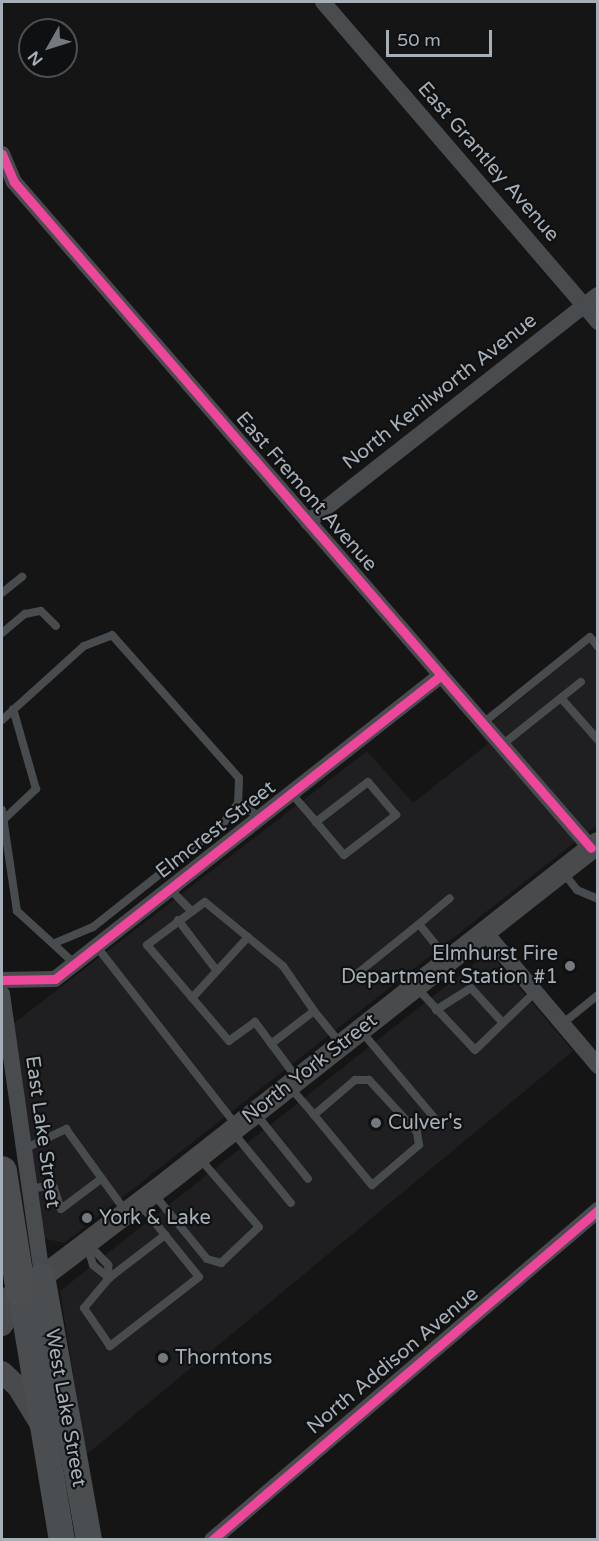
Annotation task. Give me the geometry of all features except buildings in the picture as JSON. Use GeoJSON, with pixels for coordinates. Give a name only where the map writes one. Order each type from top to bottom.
{"type":"FeatureCollection","features":[{"type":"Feature","properties":{"kind":"highway"},"geometry":{"type":"LineString","coordinates":[[2,1171],[17,1287]]}},
{"type":"Feature","properties":{"kind":"main road","name":"North York Street"},"geometry":{"type":"LineString","coordinates":[[2,1325],[17,1287],[86,1243],[594,846]]}},
{"type":"Feature","properties":{"kind":"main road"},"geometry":{"type":"LineString","coordinates":[[17,1287],[47,1437],[62,1539]]}},
{"type":"Feature","properties":{"kind":"main road","name":"West Lake Street"},"geometry":{"type":"LineString","coordinates":[[17,1287],[89,1539]]}},
{"type":"Feature","properties":{"kind":"main road"},"geometry":{"type":"LineString","coordinates":[[2,1372],[18,1387],[47,1437]]}},
{"type":"Feature","properties":{"kind":"street","name":"East Grantley Avenue"},"geometry":{"type":"LineString","coordinates":[[322,2],[597,322]]}},
{"type":"Feature","properties":{"kind":"street","name":"East Fremont Avenue"},"geometry":{"type":"LineString","coordinates":[[2,154],[14,182],[502,745],[594,846]]}},
{"type":"Feature","properties":{"kind":"street","name":"North Kenilworth Avenue"},"geometry":{"type":"LineString","coordinates":[[308,522],[597,295]]}},
{"type":"Feature","properties":{"kind":"street","name":"Elmcrest Street"},"geometry":{"type":"LineString","coordinates":[[2,980],[55,979],[441,675]]}},
{"type":"Feature","properties":{"kind":"street"},"geometry":{"type":"LineString","coordinates":[[484,932],[597,1066]]}},
{"type":"Feature","properties":{"kind":"street","name":"East Lake Street"},"geometry":{"type":"LineString","coordinates":[[2,993],[30,1189],[17,1287]]}},
{"type":"Feature","properties":{"kind":"street","name":"North Addison Avenue"},"geometry":{"type":"LineString","coordinates":[[212,1539],[597,1210]]}},
{"type":"Feature","properties":{"kind":"lane"},"geometry":{"type":"LineString","coordinates":[[2,593],[22,577]]}},
{"type":"Feature","properties":{"kind":"lane"},"geometry":{"type":"LineString","coordinates":[[2,633],[25,614],[41,611],[56,626]]}},
{"type":"Feature","properties":{"kind":"lane"},"geometry":{"type":"LineString","coordinates":[[2,720],[84,646],[112,635],[239,778],[238,803],[223,824],[93,927],[56,943]]}},
{"type":"Feature","properties":{"kind":"lane"},"geometry":{"type":"LineString","coordinates":[[483,723],[590,637],[597,647]]}},
{"type":"Feature","properties":{"kind":"lane"},"geometry":{"type":"LineString","coordinates":[[502,745],[581,682]]}},
{"type":"Feature","properties":{"kind":"lane"},"geometry":{"type":"LineString","coordinates":[[561,698],[597,740]]}},
{"type":"Feature","properties":{"kind":"lane"},"geometry":{"type":"LineString","coordinates":[[2,820],[36,789],[14,709]]}},
{"type":"Feature","properties":{"kind":"lane"},"geometry":{"type":"LineString","coordinates":[[291,793],[344,855],[396,815],[368,782],[316,822]]}},
{"type":"Feature","properties":{"kind":"lane"},"geometry":{"type":"LineString","coordinates":[[238,803],[260,818]]}},
{"type":"Feature","properties":{"kind":"lane"},"geometry":{"type":"LineString","coordinates":[[2,810],[18,911],[56,943],[75,964]]}},
{"type":"Feature","properties":{"kind":"lane"},"geometry":{"type":"LineString","coordinates":[[562,871],[577,890],[597,899]]}},
{"type":"Feature","properties":{"kind":"lane"},"geometry":{"type":"LineString","coordinates":[[170,889],[190,910]]}},
{"type":"Feature","properties":{"kind":"lane"},"geometry":{"type":"LineString","coordinates":[[358,973],[450,898]]}},
{"type":"Feature","properties":{"kind":"lane"},"geometry":{"type":"LineString","coordinates":[[314,1115],[354,1080],[369,1080],[417,1132],[419,1145],[372,1185],[314,1115],[255,1022],[229,1041],[147,945],[190,910],[205,902],[283,966],[341,1045]]}},
{"type":"Feature","properties":{"kind":"lane"},"geometry":{"type":"LineString","coordinates":[[178,920],[216,970]]}},
{"type":"Feature","properties":{"kind":"lane"},"geometry":{"type":"LineString","coordinates":[[419,924],[448,960]]}},
{"type":"Feature","properties":{"kind":"lane"},"geometry":{"type":"LineString","coordinates":[[192,998],[248,937]]}},
{"type":"Feature","properties":{"kind":"lane"},"geometry":{"type":"LineString","coordinates":[[97,946],[291,1203]]}},
{"type":"Feature","properties":{"kind":"lane"},"geometry":{"type":"LineString","coordinates":[[415,986],[475,1050],[535,992]]}},
{"type":"Feature","properties":{"kind":"lane"},"geometry":{"type":"LineString","coordinates":[[436,1010],[471,988],[502,1022]]}},
{"type":"Feature","properties":{"kind":"lane"},"geometry":{"type":"LineString","coordinates":[[561,1024],[597,995]]}},
{"type":"Feature","properties":{"kind":"lane"},"geometry":{"type":"LineString","coordinates":[[271,1044],[314,1011]]}},
{"type":"Feature","properties":{"kind":"lane"},"geometry":{"type":"LineString","coordinates":[[360,1029],[437,1121]]}},
{"type":"Feature","properties":{"kind":"lane"},"geometry":{"type":"LineString","coordinates":[[255,1112],[309,1179]]}},
{"type":"Feature","properties":{"kind":"lane"},"geometry":{"type":"LineString","coordinates":[[24,1149],[66,1129],[101,1179],[139,1202],[213,1263],[226,1259],[259,1227],[198,1157]]}},
{"type":"Feature","properties":{"kind":"lane"},"geometry":{"type":"LineString","coordinates":[[30,1189],[53,1185],[61,1209],[101,1179]]}},
{"type":"Feature","properties":{"kind":"lane"},"geometry":{"type":"LineString","coordinates":[[139,1202],[199,1277],[110,1346],[84,1308],[109,1278],[165,1235]]}},
{"type":"Feature","properties":{"kind":"lane"},"geometry":{"type":"LineString","coordinates":[[86,1243],[108,1265],[109,1278]]}},
{"type":"Feature","properties":{"kind":"shaded area"},"geometry":{"type":"Polygon","coordinates":[[[597,635],[597,825],[64,1243],[43,1238],[13,1024],[367,751],[413,803],[488,744],[479,733],[597,635]]]}},
{"type":"Feature","properties":{"kind":"shaded area"},"geometry":{"type":"Polygon","coordinates":[[[489,952],[573,1051],[86,1455],[60,1291],[489,952]]]}},
{"type":"Feature","properties":{"kind":"cycle path"},"geometry":{"type":"LineString","coordinates":[[2,154],[14,182],[591,848]]}},
{"type":"Feature","properties":{"kind":"cycle path"},"geometry":{"type":"LineString","coordinates":[[2,980],[55,979],[441,675]]}},
{"type":"Feature","properties":{"kind":"cycle path"},"geometry":{"type":"LineString","coordinates":[[212,1540],[598,1210]]}},
{"type":"Feature","properties":{"kind":"place","name":"Elmhurst Fire Department Station #1"},"geometry":{"type":"Point","coordinates":[570,966]}},
{"type":"Feature","properties":{"kind":"place","name":"Culver's"},"geometry":{"type":"Point","coordinates":[376,1123]}},
{"type":"Feature","properties":{"kind":"place","name":"York & Lake"},"geometry":{"type":"Point","coordinates":[87,1218]}},
{"type":"Feature","properties":{"kind":"place","name":"Thorntons"},"geometry":{"type":"Point","coordinates":[163,1358]}}]}
